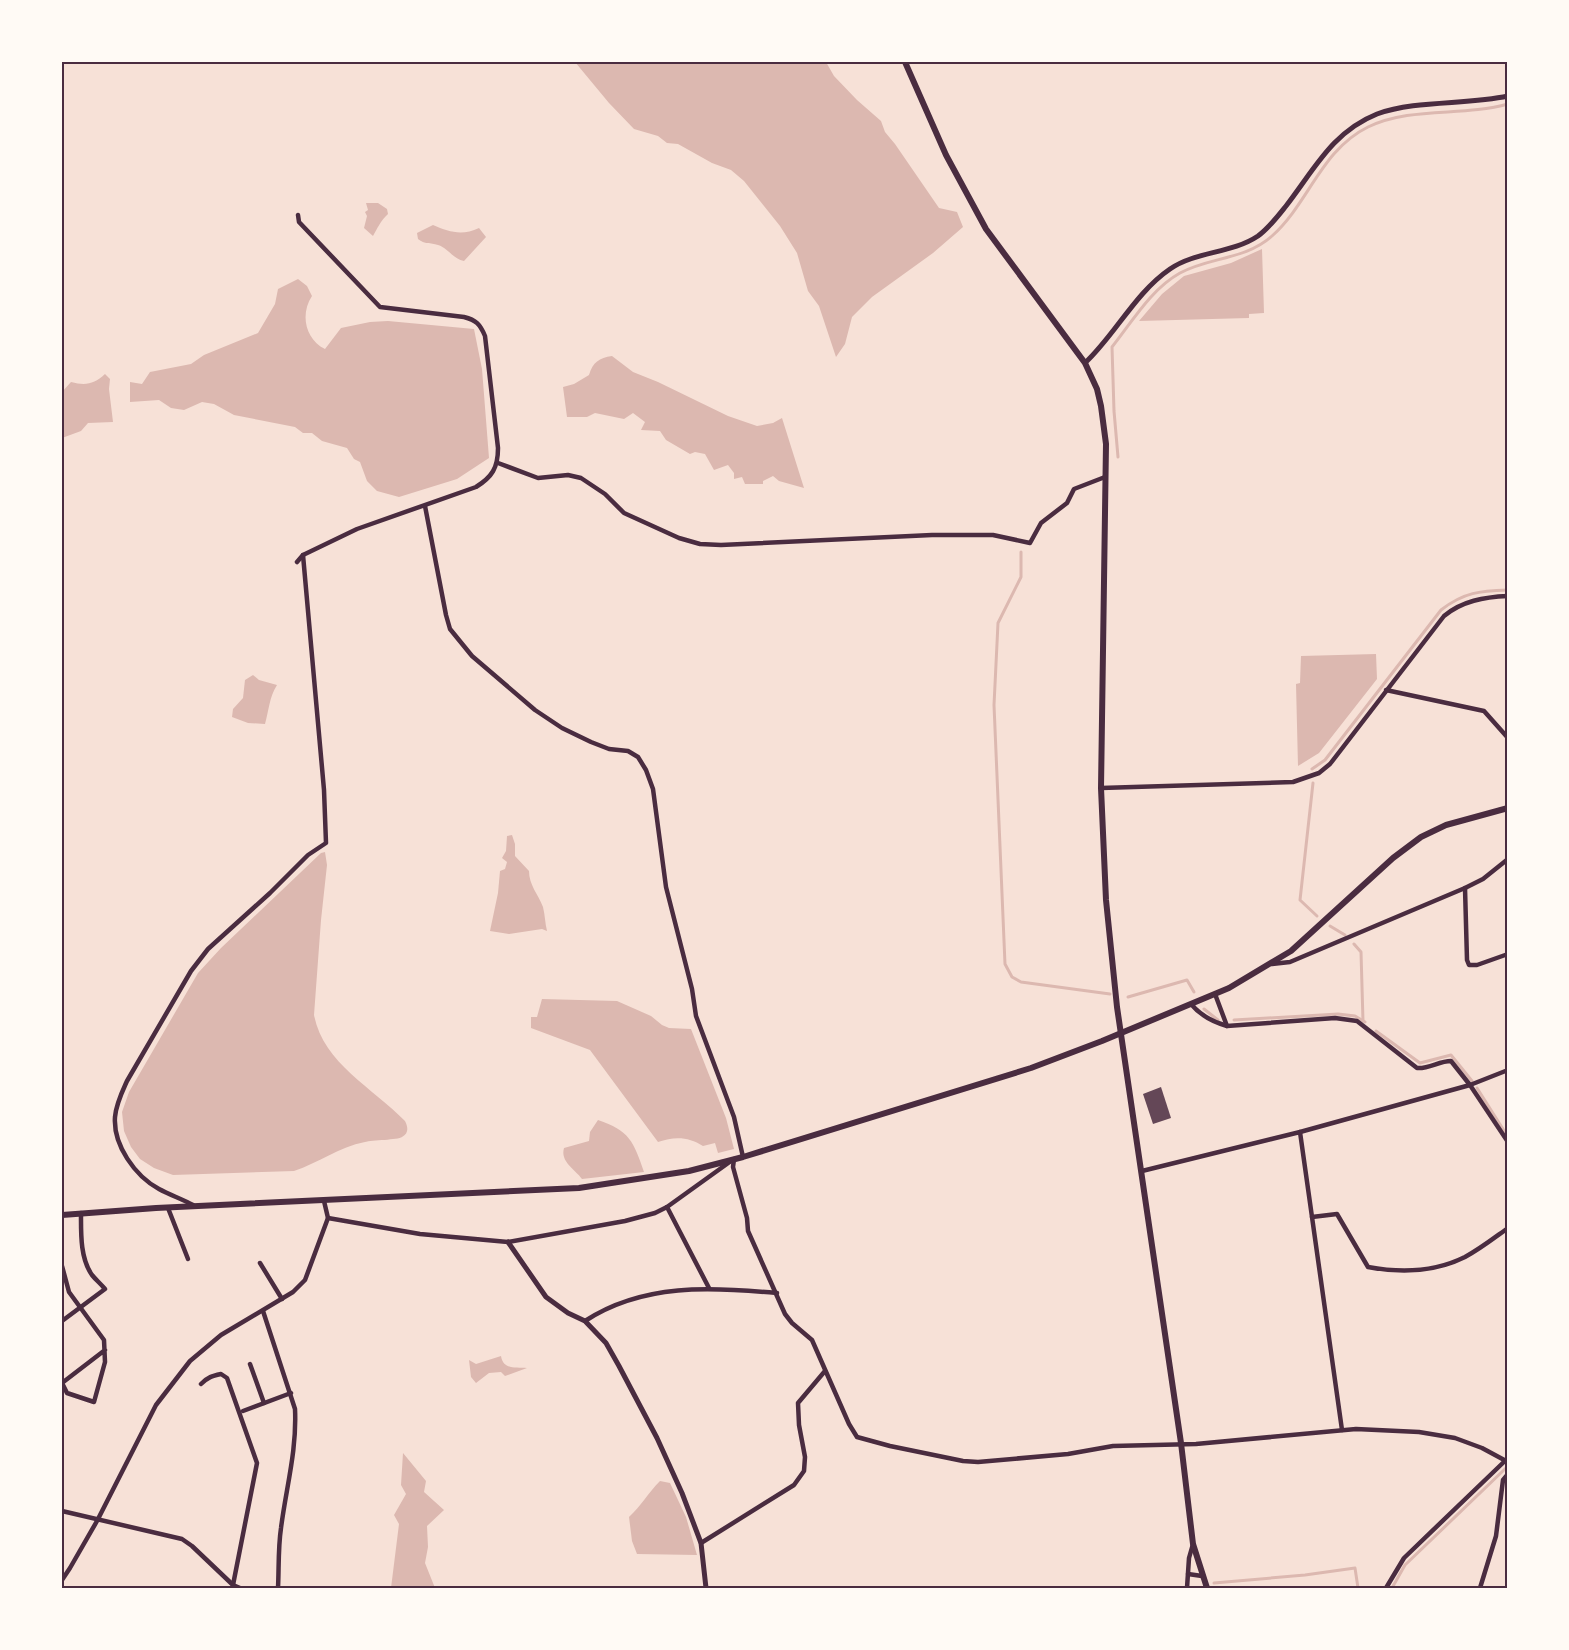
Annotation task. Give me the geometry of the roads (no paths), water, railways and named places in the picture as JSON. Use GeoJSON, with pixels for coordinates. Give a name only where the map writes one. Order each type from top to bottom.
{"type":"FeatureCollection","features":[{"type":"Feature","properties":{"kind":"main road"},"geometry":{"type":"LineString","coordinates":[[905,62],[946,155],[972,206],[1006,259],[1085,363],[1096,389],[1103,416],[1106,444],[1101,788],[1106,900],[1122,1033],[1182,1443],[1193,1545],[1207,1588]]}},
{"type":"Feature","properties":{"kind":"main road"},"geometry":{"type":"LineString","coordinates":[[62,1215],[579,1188],[679,1173],[743,1157],[1025,1070],[1215,994],[1272,964],[1291,951],[1393,858],[1420,837],[1446,825],[1508,808]]}},
{"type":"Feature","properties":{"kind":"street"},"geometry":{"type":"LineString","coordinates":[[1085,363],[1146,291],[1172,268],[1186,261],[1231,249],[1259,236],[1275,220],[1316,162],[1336,140],[1355,126],[1377,114],[1400,108],[1484,101],[1508,96]]}},
{"type":"Feature","properties":{"kind":"street"},"geometry":{"type":"LineString","coordinates":[[297,562],[303,555],[357,529],[476,487],[487,480],[498,463],[498,448],[481,325],[474,319],[464,317],[380,308],[299,222],[298,215]]}},
{"type":"Feature","properties":{"kind":"street"},"geometry":{"type":"LineString","coordinates":[[498,463],[538,478],[568,475],[581,478],[605,494],[624,513],[679,538],[700,544],[721,545],[973,535],[993,535],[1030,543],[1041,523],[1067,503],[1074,489],[1105,477]]}},
{"type":"Feature","properties":{"kind":"street"},"geometry":{"type":"LineString","coordinates":[[425,506],[446,615],[450,629],[460,644],[510,690],[562,728],[609,749],[628,751],[638,757],[646,770],[653,789],[666,887],[684,956],[696,1016],[734,1117],[743,1157]]}},
{"type":"Feature","properties":{"kind":"street"},"geometry":{"type":"LineString","coordinates":[[195,1207],[158,1189],[129,1162],[119,1142],[115,1117],[127,1081],[190,971],[208,949],[308,855],[326,843],[324,790],[303,555]]}},
{"type":"Feature","properties":{"kind":"street"},"geometry":{"type":"LineString","coordinates":[[1101,788],[1281,783],[1318,773],[1330,764],[1444,616],[1460,605],[1490,597],[1508,596]]}},
{"type":"Feature","properties":{"kind":"street"},"geometry":{"type":"LineString","coordinates":[[1386,690],[1484,711],[1508,738]]}},
{"type":"Feature","properties":{"kind":"street"},"geometry":{"type":"LineString","coordinates":[[1272,964],[1290,962],[1465,888],[1483,879],[1508,859]]}},
{"type":"Feature","properties":{"kind":"street"},"geometry":{"type":"LineString","coordinates":[[1465,888],[1469,965],[1477,965],[1508,954]]}},
{"type":"Feature","properties":{"kind":"street"},"geometry":{"type":"LineString","coordinates":[[1215,994],[1227,1026]]}},
{"type":"Feature","properties":{"kind":"street"},"geometry":{"type":"LineString","coordinates":[[1191,1004],[1216,1023],[1227,1026],[1335,1018],[1357,1021],[1417,1068],[1423,1069],[1444,1061],[1451,1061],[1456,1064],[1508,1142]]}},
{"type":"Feature","properties":{"kind":"street"},"geometry":{"type":"LineString","coordinates":[[1142,1172],[1300,1132],[1470,1085],[1508,1070]]}},
{"type":"Feature","properties":{"kind":"street"},"geometry":{"type":"LineString","coordinates":[[1300,1132],[1342,1430]]}},
{"type":"Feature","properties":{"kind":"street"},"geometry":{"type":"LineString","coordinates":[[328,1218],[420,1234],[508,1242],[625,1221],[654,1213],[667,1207],[734,1159]]}},
{"type":"Feature","properties":{"kind":"street"},"geometry":{"type":"LineString","coordinates":[[734,1159],[733,1167],[747,1218],[748,1231],[785,1314],[812,1340],[857,1437],[953,1459],[978,1462],[1068,1454],[1113,1446],[1196,1444],[1342,1430],[1419,1432],[1455,1438],[1507,1461],[1404,1558],[1386,1588]]}},
{"type":"Feature","properties":{"kind":"street"},"geometry":{"type":"LineString","coordinates":[[62,1580],[97,1521],[156,1405],[190,1361],[221,1335],[293,1292],[305,1280],[328,1218],[324,1201]]}},
{"type":"Feature","properties":{"kind":"street"},"geometry":{"type":"LineString","coordinates":[[667,1207],[709,1288]]}},
{"type":"Feature","properties":{"kind":"street"},"geometry":{"type":"LineString","coordinates":[[168,1208],[188,1259]]}},
{"type":"Feature","properties":{"kind":"street"},"geometry":{"type":"LineString","coordinates":[[62,1321],[105,1289],[92,1275],[86,1260],[82,1241],[81,1213]]}},
{"type":"Feature","properties":{"kind":"street"},"geometry":{"type":"LineString","coordinates":[[1312,1217],[1337,1214],[1368,1267],[1384,1270],[1422,1270],[1450,1263],[1467,1256],[1508,1228]]}},
{"type":"Feature","properties":{"kind":"street"},"geometry":{"type":"LineString","coordinates":[[508,1242],[546,1297],[568,1313],[585,1321],[606,1343],[657,1438],[701,1543],[706,1588]]}},
{"type":"Feature","properties":{"kind":"street"},"geometry":{"type":"LineString","coordinates":[[260,1263],[282,1299]]}},
{"type":"Feature","properties":{"kind":"street"},"geometry":{"type":"LineString","coordinates":[[62,1266],[69,1292],[104,1340],[105,1350],[105,1362],[94,1402],[67,1393],[62,1383],[105,1350]]}},
{"type":"Feature","properties":{"kind":"street"},"geometry":{"type":"LineString","coordinates":[[585,1321],[620,1302],[645,1295],[709,1288],[777,1293]]}},
{"type":"Feature","properties":{"kind":"street"},"geometry":{"type":"LineString","coordinates":[[263,1311],[291,1393],[296,1426],[289,1488],[281,1528],[278,1588]]}},
{"type":"Feature","properties":{"kind":"street"},"geometry":{"type":"LineString","coordinates":[[250,1364],[264,1403]]}},
{"type":"Feature","properties":{"kind":"street"},"geometry":{"type":"LineString","coordinates":[[701,1543],[794,1485],[804,1471],[805,1457],[799,1425],[798,1403],[825,1371]]}},
{"type":"Feature","properties":{"kind":"street"},"geometry":{"type":"LineString","coordinates":[[201,1384],[208,1377],[216,1375],[221,1374],[227,1378],[257,1463],[233,1585]]}},
{"type":"Feature","properties":{"kind":"street"},"geometry":{"type":"LineString","coordinates":[[243,1411],[291,1393]]}},
{"type":"Feature","properties":{"kind":"street"},"geometry":{"type":"LineString","coordinates":[[1480,1588],[1496,1536],[1503,1480],[1508,1474]]}},
{"type":"Feature","properties":{"kind":"street"},"geometry":{"type":"LineString","coordinates":[[62,1511],[182,1539],[233,1585],[240,1588]]}},
{"type":"Feature","properties":{"kind":"street"},"geometry":{"type":"LineString","coordinates":[[1187,1588],[1189,1558],[1193,1545]]}},
{"type":"Feature","properties":{"kind":"street"},"geometry":{"type":"LineString","coordinates":[[1188,1574],[1202,1576]]}},
{"type":"Feature","properties":{"kind":"waterway"},"geometry":{"type":"LineString","coordinates":[[1118,457],[1112,347],[1160,288],[1180,273],[1250,250],[1272,236],[1285,223],[1338,149],[1368,127],[1402,116],[1491,108],[1508,104]]}},
{"type":"Feature","properties":{"kind":"waterway"},"geometry":{"type":"LineString","coordinates":[[1021,552],[1021,577],[998,623],[994,705],[1005,964],[1012,977],[1021,982],[1110,994]]}},
{"type":"Feature","properties":{"kind":"waterway"},"geometry":{"type":"LineString","coordinates":[[1312,769],[1325,760],[1441,610],[1465,596],[1508,590]]}},
{"type":"Feature","properties":{"kind":"waterway"},"geometry":{"type":"LineString","coordinates":[[1313,783],[1300,900],[1317,916]]}},
{"type":"Feature","properties":{"kind":"waterway"},"geometry":{"type":"LineString","coordinates":[[1330,926],[1345,935]]}},
{"type":"Feature","properties":{"kind":"waterway"},"geometry":{"type":"LineString","coordinates":[[1354,944],[1361,952],[1363,1021]]}},
{"type":"Feature","properties":{"kind":"waterway"},"geometry":{"type":"LineString","coordinates":[[1128,997],[1187,980],[1194,992]]}},
{"type":"Feature","properties":{"kind":"waterway"},"geometry":{"type":"LineString","coordinates":[[1204,1009],[1218,1020]]}},
{"type":"Feature","properties":{"kind":"waterway"},"geometry":{"type":"LineString","coordinates":[[1234,1020],[1338,1014],[1355,1016],[1365,1022]]}},
{"type":"Feature","properties":{"kind":"waterway"},"geometry":{"type":"LineString","coordinates":[[1376,1031],[1420,1063],[1451,1055],[1472,1081]]}},
{"type":"Feature","properties":{"kind":"waterway"},"geometry":{"type":"LineString","coordinates":[[1477,1088],[1508,1137]]}},
{"type":"Feature","properties":{"kind":"waterway"},"geometry":{"type":"LineString","coordinates":[[1392,1588],[1405,1565],[1506,1468]]}},
{"type":"Feature","properties":{"kind":"waterway"},"geometry":{"type":"LineString","coordinates":[[1214,1583],[1355,1568],[1358,1588]]}}]}
